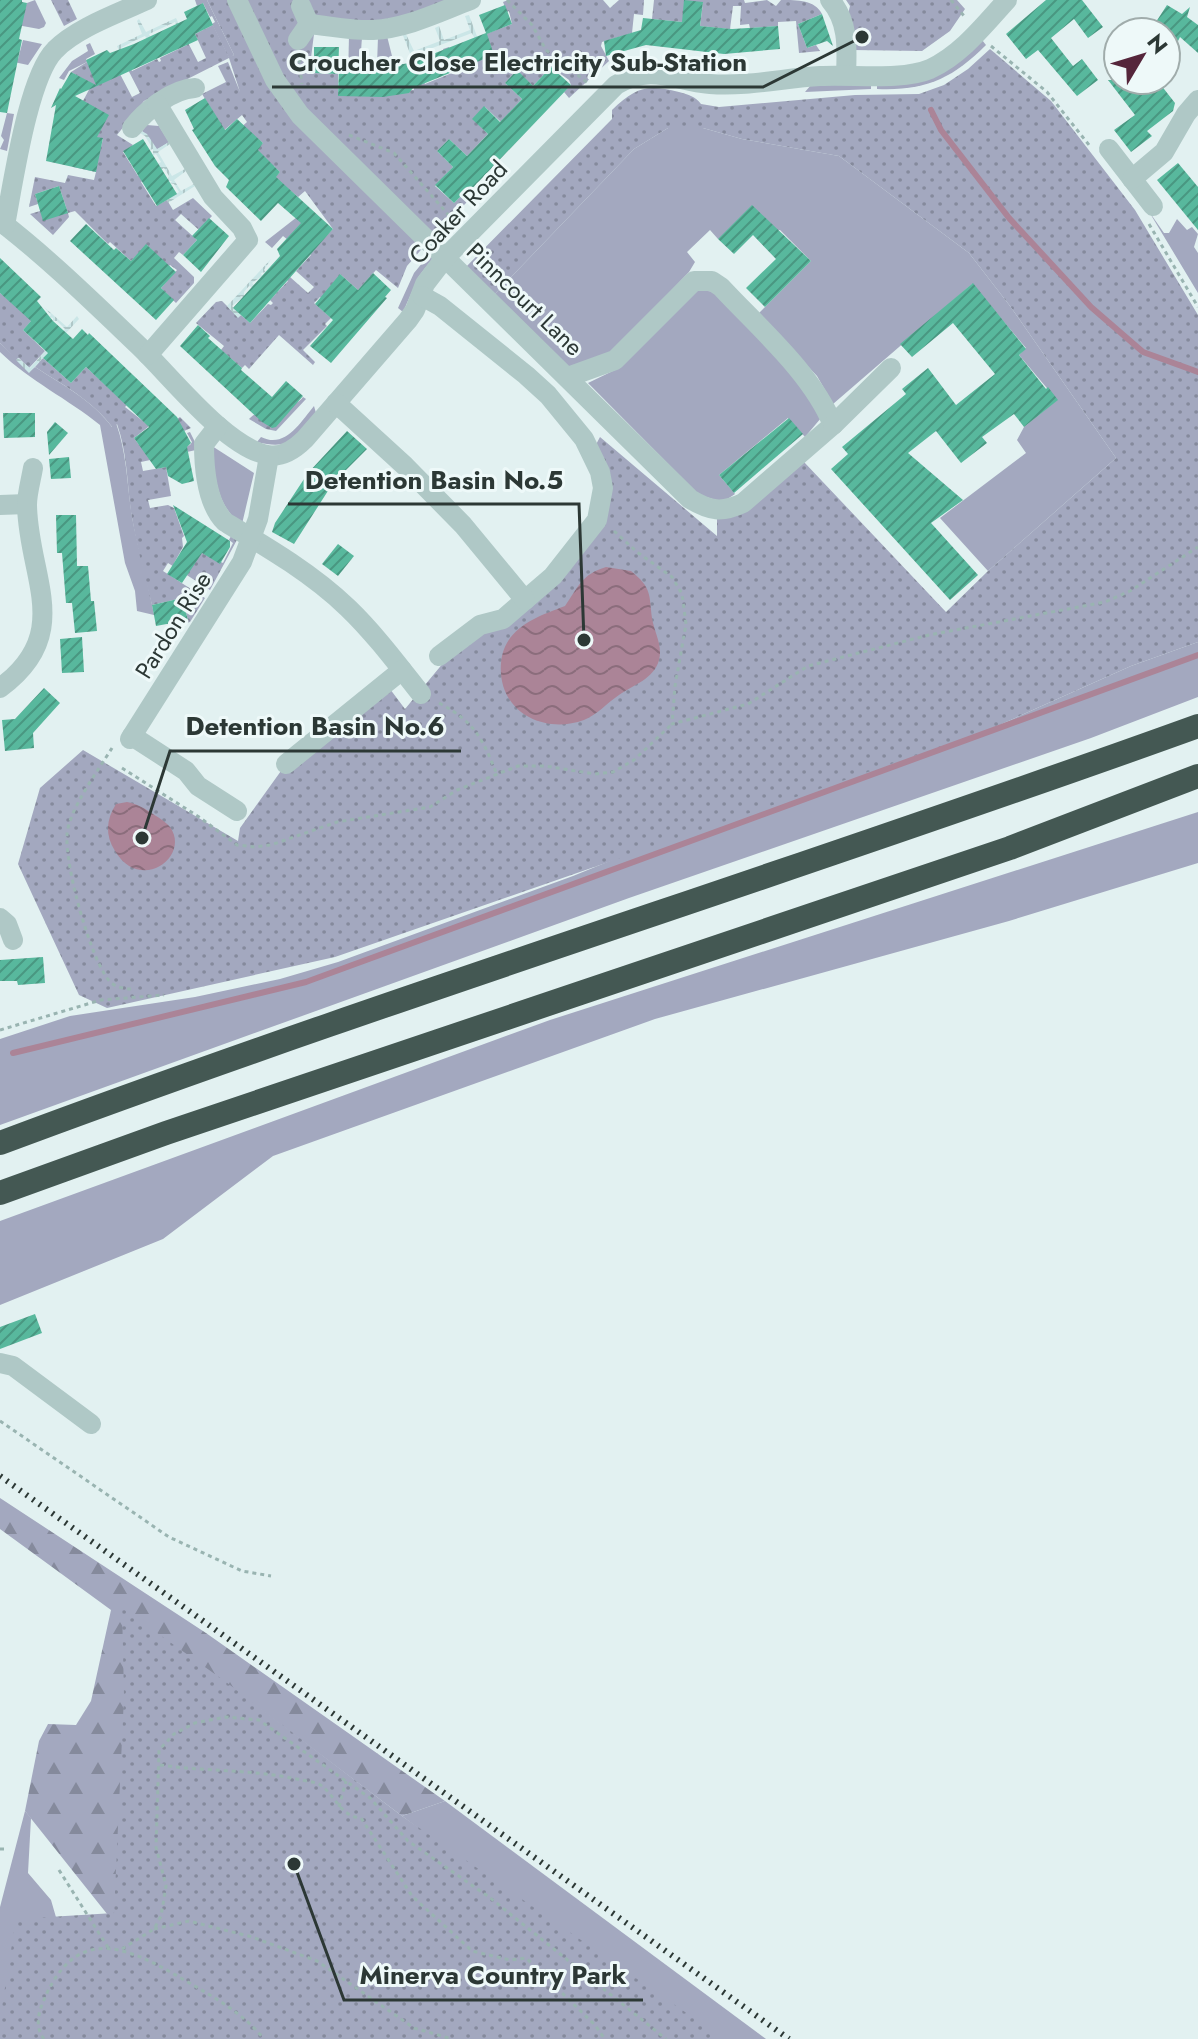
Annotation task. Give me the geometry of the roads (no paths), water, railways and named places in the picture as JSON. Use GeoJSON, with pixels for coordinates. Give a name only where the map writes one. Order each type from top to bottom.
{"type":"FeatureCollection","features":[{"type":"Feature","properties":{"kind":"highway"},"geometry":{"type":"LineString","coordinates":[[0,1143],[200,1069],[998,798],[1198,726]]}},
{"type":"Feature","properties":{"kind":"highway"},"geometry":{"type":"LineString","coordinates":[[0,1193],[181,1128],[1010,848],[1198,776]]}},
{"type":"Feature","properties":{"kind":"street"},"geometry":{"type":"LineString","coordinates":[[147,0],[58,38],[37,78],[2,223],[148,355],[218,426],[256,452],[269,456]]}},
{"type":"Feature","properties":{"kind":"street","name":"Pinncourt Lane"},"geometry":{"type":"LineString","coordinates":[[237,0],[263,56],[290,103],[690,499],[707,510],[726,511],[743,503],[833,425]]}},
{"type":"Feature","properties":{"kind":"street"},"geometry":{"type":"LineString","coordinates":[[303,24],[384,29],[414,22],[471,0]]}},
{"type":"Feature","properties":{"kind":"street"},"geometry":{"type":"LineString","coordinates":[[830,0],[845,27],[846,75]]}},
{"type":"Feature","properties":{"kind":"street","name":"Coaker Road"},"geometry":{"type":"LineString","coordinates":[[269,456],[283,454],[298,446],[409,318],[425,284],[445,258],[616,85],[655,73],[700,83],[736,84],[846,75],[901,76],[920,72],[949,58],[1007,0]]}},
{"type":"Feature","properties":{"kind":"street"},"geometry":{"type":"LineString","coordinates":[[132,128],[157,104],[195,88]]}},
{"type":"Feature","properties":{"kind":"street"},"geometry":{"type":"LineString","coordinates":[[1132,179],[1164,152],[1198,100]]}},
{"type":"Feature","properties":{"kind":"street"},"geometry":{"type":"LineString","coordinates":[[148,355],[248,240],[242,228],[213,197],[157,104]]}},
{"type":"Feature","properties":{"kind":"street"},"geometry":{"type":"LineString","coordinates":[[1099,147],[1132,179],[1150,212]]}},
{"type":"Feature","properties":{"kind":"street"},"geometry":{"type":"LineString","coordinates":[[568,377],[615,360],[694,281],[704,279],[721,287],[809,383],[823,401],[833,425],[891,368]]}},
{"type":"Feature","properties":{"kind":"street"},"geometry":{"type":"LineString","coordinates":[[422,296],[440,306],[526,375],[577,430],[591,452],[602,481],[602,504],[597,520],[553,576],[503,619],[480,625],[439,656]]}},
{"type":"Feature","properties":{"kind":"street"},"geometry":{"type":"LineString","coordinates":[[336,403],[463,525],[525,600]]}},
{"type":"Feature","properties":{"kind":"street"},"geometry":{"type":"LineString","coordinates":[[218,426],[204,444],[212,501],[221,518],[335,596],[366,626],[421,694]]}},
{"type":"Feature","properties":{"kind":"street","name":"Pardon Rise"},"geometry":{"type":"LineString","coordinates":[[237,811],[198,786],[186,771],[131,737],[232,580],[252,539],[263,499],[269,456]]}},
{"type":"Feature","properties":{"kind":"street"},"geometry":{"type":"LineString","coordinates":[[0,688],[24,668],[43,624],[27,504],[33,468]]}},
{"type":"Feature","properties":{"kind":"street"},"geometry":{"type":"LineString","coordinates":[[0,505],[27,504]]}},
{"type":"Feature","properties":{"kind":"street"},"geometry":{"type":"LineString","coordinates":[[286,764],[402,670]]}},
{"type":"Feature","properties":{"kind":"street"},"geometry":{"type":"LineString","coordinates":[[0,918],[7,924],[13,940]]}},
{"type":"Feature","properties":{"kind":"street"},"geometry":{"type":"LineString","coordinates":[[0,1363],[13,1366],[91,1424]]}},
{"type":"Feature","properties":{"kind":"water"},"geometry":{"type":"Polygon","coordinates":[[[606,567],[631,571],[646,587],[660,649],[656,667],[642,681],[584,720],[553,724],[526,715],[515,706],[502,680],[501,663],[508,641],[523,626],[565,606],[586,577],[606,567]]]}},
{"type":"Feature","properties":{"kind":"water"},"geometry":{"type":"Polygon","coordinates":[[[127,802],[163,820],[170,827],[175,838],[174,849],[169,859],[160,866],[149,870],[138,869],[126,864],[115,851],[108,833],[110,816],[116,804],[127,802]]]}},
{"type":"Feature","properties":{"kind":"waterway"},"geometry":{"type":"LineString","coordinates":[[931,110],[941,130],[1009,218],[1091,307],[1143,352],[1198,372]]}},
{"type":"Feature","properties":{"kind":"waterway"},"geometry":{"type":"LineString","coordinates":[[13,1053],[306,982],[1198,655]]}},
{"type":"Feature","properties":{"kind":"railway"},"geometry":{"type":"LineString","coordinates":[[0,1476],[789,2039]]}},
{"type":"Feature","properties":{"kind":"place","name":"Croucher Close Electricity Sub-Station"},"geometry":{"type":"Point","coordinates":[862,37]}},
{"type":"Feature","properties":{"kind":"place","name":"Detention Basin No.5"},"geometry":{"type":"Point","coordinates":[584,640]}},
{"type":"Feature","properties":{"kind":"place","name":"Detention Basin No.6"},"geometry":{"type":"Point","coordinates":[142,838]}},
{"type":"Feature","properties":{"kind":"place","name":"Minerva Country Park"},"geometry":{"type":"Point","coordinates":[294,1864]}}]}
